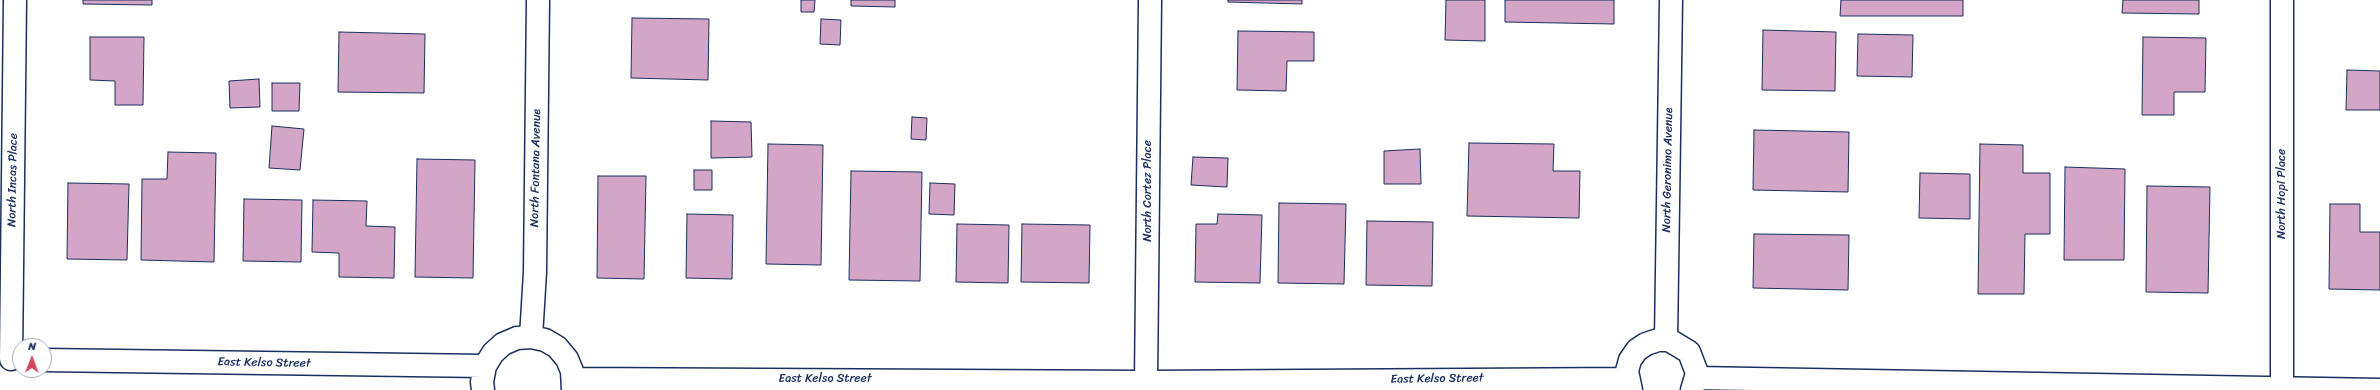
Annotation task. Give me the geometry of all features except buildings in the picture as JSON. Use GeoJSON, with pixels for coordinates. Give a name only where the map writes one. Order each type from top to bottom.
{"type":"FeatureCollection","features":[{"type":"Feature","properties":{"kind":"street","name":"North Incas Place"},"geometry":{"type":"LineString","coordinates":[[10,359],[15,0]]}},
{"type":"Feature","properties":{"kind":"street","name":"North Fontana Avenue"},"geometry":{"type":"LineString","coordinates":[[531,337],[535,272],[538,0]]}},
{"type":"Feature","properties":{"kind":"street","name":"North Cortez Place"},"geometry":{"type":"LineString","coordinates":[[1146,382],[1150,0]]}},
{"type":"Feature","properties":{"kind":"street","name":"North Geronimo Avenue"},"geometry":{"type":"LineString","coordinates":[[1666,340],[1671,0]]}},
{"type":"Feature","properties":{"kind":"street","name":"North Hopi Place"},"geometry":{"type":"LineString","coordinates":[[2282,0],[2282,387]]}},
{"type":"Feature","properties":{"kind":"street"},"geometry":{"type":"LineString","coordinates":[[483,390],[482,382],[485,366],[493,353],[504,344],[517,338],[531,337],[545,340],[557,347],[567,359],[573,384]]}},
{"type":"Feature","properties":{"kind":"street"},"geometry":{"type":"LineString","coordinates":[[1630,384],[1627,372],[1630,360],[1637,350],[1646,344],[1666,340],[1680,345],[1689,352],[1694,362],[1694,384],[2282,387],[2380,390]]}},
{"type":"Feature","properties":{"kind":"street","name":"East Kelso Street"},"geometry":{"type":"LineString","coordinates":[[52,360],[485,366]]}},
{"type":"Feature","properties":{"kind":"street","name":"East Kelso Street"},"geometry":{"type":"LineString","coordinates":[[573,384],[1020,385],[1146,382],[1630,384]]}}]}
